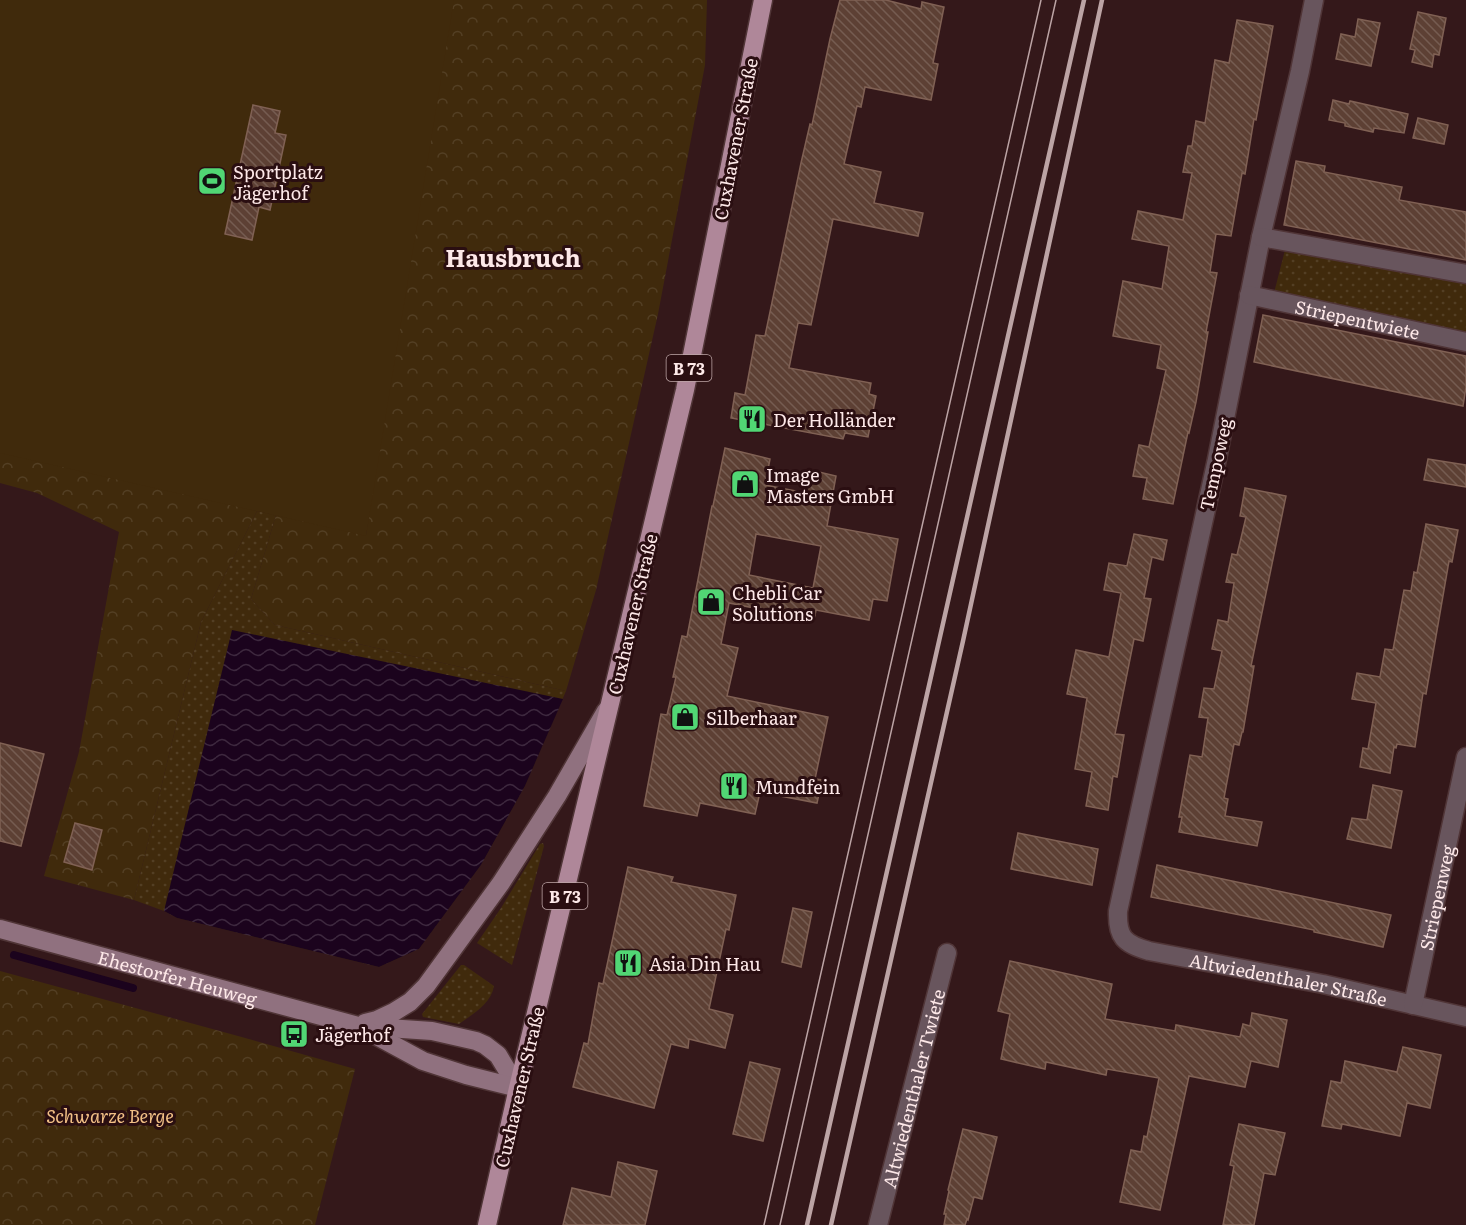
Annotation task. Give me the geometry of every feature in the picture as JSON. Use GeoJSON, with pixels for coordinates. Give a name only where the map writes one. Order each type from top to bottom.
{"type":"FeatureCollection","features":[{"type":"Feature","properties":{"kind":"main road","name":"Cuxhavener Straße"},"geometry":{"type":"LineString","coordinates":[[487,1225],[685,390],[763,0]]}},
{"type":"Feature","properties":{"kind":"main road"},"geometry":{"type":"LineString","coordinates":[[358,1026],[394,1012],[410,1002],[426,986],[501,883],[557,796],[610,705]]}},
{"type":"Feature","properties":{"kind":"main road","name":"Ehestorfer Heuweg"},"geometry":{"type":"LineString","coordinates":[[0,929],[358,1026],[432,1031],[485,1045],[498,1055],[518,1088]]}},
{"type":"Feature","properties":{"kind":"main road","name":"Ehestorfer Heuweg"},"geometry":{"type":"LineString","coordinates":[[358,1026],[423,1061],[518,1088]]}},
{"type":"Feature","properties":{"kind":"street","name":"Tempoweg"},"geometry":{"type":"LineString","coordinates":[[1118,929],[1118,911],[1216,459],[1261,237],[1300,71],[1314,0]]}},
{"type":"Feature","properties":{"kind":"street"},"geometry":{"type":"LineString","coordinates":[[1261,237],[1466,274]]}},
{"type":"Feature","properties":{"kind":"street","name":"Striepentwiete"},"geometry":{"type":"LineString","coordinates":[[1249,295],[1466,342]]}},
{"type":"Feature","properties":{"kind":"street","name":"Striepenweg"},"geometry":{"type":"LineString","coordinates":[[1413,1005],[1466,757]]}},
{"type":"Feature","properties":{"kind":"street","name":"Altwiedenthaler Straße"},"geometry":{"type":"LineString","coordinates":[[1118,929],[1129,943],[1149,951],[1323,984],[1466,1017]]}},
{"type":"Feature","properties":{"kind":"street","name":"Altwiedenthaler Twiete"},"geometry":{"type":"LineString","coordinates":[[878,1225],[947,953]]}},
{"type":"Feature","properties":{"kind":"green space","name":"Sportplatz Jägerhof"},"geometry":{"type":"Polygon","coordinates":[[[0,0],[454,0],[366,536],[0,453],[0,0]]]}},
{"type":"Feature","properties":{"kind":"green space"},"geometry":{"type":"Polygon","coordinates":[[[437,0],[707,0],[705,65],[658,314],[596,590],[566,691],[275,625],[251,599],[276,515],[366,535],[437,0]]]}},
{"type":"Feature","properties":{"kind":"green space"},"geometry":{"type":"Polygon","coordinates":[[[1286,246],[1466,283],[1466,334],[1274,293],[1286,246]]]}},
{"type":"Feature","properties":{"kind":"green space"},"geometry":{"type":"Polygon","coordinates":[[[0,425],[257,511],[201,622],[134,900],[44,876],[79,752],[119,532],[37,493],[0,483],[0,425]]]}},
{"type":"Feature","properties":{"kind":"green space"},"geometry":{"type":"Polygon","coordinates":[[[257,511],[276,515],[251,599],[275,625],[566,691],[525,786],[481,865],[419,949],[379,967],[177,918],[134,900],[201,622],[257,511]]]}},
{"type":"Feature","properties":{"kind":"green space"},"geometry":{"type":"Polygon","coordinates":[[[543,843],[512,965],[477,943],[540,844],[543,843]]]}},
{"type":"Feature","properties":{"kind":"green space"},"geometry":{"type":"Polygon","coordinates":[[[461,965],[494,986],[489,998],[481,1008],[459,1024],[423,1017],[422,1014],[461,965]]]}},
{"type":"Feature","properties":{"kind":"green space","name":"Schwarze Berge"},"geometry":{"type":"Polygon","coordinates":[[[0,971],[355,1069],[315,1225],[0,1225],[0,971]]]}},
{"type":"Feature","properties":{"kind":"water"},"geometry":{"type":"Polygon","coordinates":[[[232,630],[563,699],[525,786],[481,865],[419,949],[379,967],[177,918],[164,911],[232,630]]]}},
{"type":"Feature","properties":{"kind":"building"},"geometry":{"type":"Polygon","coordinates":[[[840,0],[886,0],[921,9],[922,2],[944,7],[933,63],[938,64],[931,100],[865,87],[861,107],[857,106],[844,164],[881,172],[874,203],[923,213],[918,236],[833,219],[811,325],[798,323],[789,368],[871,383],[869,394],[876,396],[868,437],[845,433],[843,439],[731,418],[735,393],[745,395],[756,335],[765,336],[801,163],[810,124],[812,125],[840,0]]]}},
{"type":"Feature","properties":{"kind":"building"},"geometry":{"type":"Polygon","coordinates":[[[1418,12],[1446,18],[1439,55],[1434,54],[1432,67],[1412,62],[1415,50],[1410,49],[1418,12]]]}},
{"type":"Feature","properties":{"kind":"building"},"geometry":{"type":"Polygon","coordinates":[[[1358,19],[1380,23],[1371,66],[1336,59],[1341,34],[1355,37],[1358,19]]]}},
{"type":"Feature","properties":{"kind":"building"},"geometry":{"type":"Polygon","coordinates":[[[1237,20],[1273,26],[1231,236],[1216,234],[1210,272],[1217,273],[1206,332],[1208,332],[1196,402],[1173,504],[1143,499],[1147,478],[1133,476],[1139,445],[1149,447],[1166,370],[1157,368],[1161,345],[1113,336],[1123,281],[1162,289],[1169,246],[1132,239],[1138,211],[1183,220],[1192,173],[1183,172],[1188,146],[1192,146],[1196,121],[1205,123],[1215,60],[1229,63],[1237,20]]]}},
{"type":"Feature","properties":{"kind":"building"},"geometry":{"type":"Polygon","coordinates":[[[1333,100],[1349,104],[1350,101],[1408,114],[1404,133],[1374,128],[1373,132],[1329,120],[1333,100]]]}},
{"type":"Feature","properties":{"kind":"building"},"geometry":{"type":"Polygon","coordinates":[[[253,105],[280,111],[275,133],[286,135],[270,210],[259,207],[252,240],[225,234],[253,105]]]}},
{"type":"Feature","properties":{"kind":"building"},"geometry":{"type":"Polygon","coordinates":[[[1418,118],[1448,125],[1444,144],[1413,138],[1418,118]]]}},
{"type":"Feature","properties":{"kind":"building"},"geometry":{"type":"Polygon","coordinates":[[[1296,161],[1325,166],[1324,172],[1402,187],[1399,200],[1466,212],[1466,260],[1284,225],[1296,161]]]}},
{"type":"Feature","properties":{"kind":"building"},"geometry":{"type":"Polygon","coordinates":[[[1263,315],[1466,356],[1466,387],[1463,406],[1254,362],[1263,315]]]}},
{"type":"Feature","properties":{"kind":"building"},"geometry":{"type":"Polygon","coordinates":[[[725,448],[770,459],[765,485],[801,492],[811,470],[836,476],[827,526],[898,539],[887,601],[873,599],[869,620],[816,610],[814,620],[729,603],[721,644],[738,648],[727,696],[828,717],[815,779],[822,780],[817,803],[760,792],[755,814],[700,803],[697,816],[644,806],[661,714],[667,715],[682,636],[687,637],[725,448]],[[756,534],[749,575],[813,588],[821,546],[756,534]]]}},
{"type":"Feature","properties":{"kind":"building"},"geometry":{"type":"Polygon","coordinates":[[[1428,459],[1466,465],[1466,487],[1424,480],[1428,459]]]}},
{"type":"Feature","properties":{"kind":"building"},"geometry":{"type":"Polygon","coordinates":[[[1245,488],[1286,496],[1251,666],[1254,666],[1243,732],[1239,745],[1234,744],[1224,798],[1228,799],[1225,816],[1262,822],[1257,846],[1179,832],[1182,817],[1179,817],[1190,755],[1202,757],[1208,718],[1199,717],[1204,688],[1214,689],[1222,651],[1212,649],[1218,620],[1228,622],[1234,583],[1226,582],[1232,554],[1237,555],[1246,517],[1240,516],[1245,488]]]}},
{"type":"Feature","properties":{"kind":"building"},"geometry":{"type":"Polygon","coordinates":[[[1426,524],[1458,530],[1452,562],[1449,561],[1426,694],[1423,693],[1415,747],[1397,744],[1396,748],[1394,747],[1390,773],[1360,767],[1363,748],[1368,749],[1376,703],[1352,699],[1357,673],[1380,677],[1385,649],[1393,650],[1404,590],[1411,591],[1414,572],[1417,573],[1426,524]]]}},
{"type":"Feature","properties":{"kind":"building"},"geometry":{"type":"Polygon","coordinates":[[[1134,534],[1167,540],[1163,560],[1152,557],[1144,598],[1151,599],[1143,641],[1134,639],[1115,734],[1124,735],[1117,777],[1113,776],[1108,810],[1086,806],[1092,772],[1075,769],[1087,698],[1067,694],[1076,650],[1109,657],[1121,593],[1104,590],[1109,563],[1127,566],[1134,534]]]}},
{"type":"Feature","properties":{"kind":"building"},"geometry":{"type":"Polygon","coordinates":[[[0,743],[44,754],[21,846],[0,841],[0,743]]]}},
{"type":"Feature","properties":{"kind":"building"},"geometry":{"type":"Polygon","coordinates":[[[1373,785],[1402,791],[1391,848],[1347,839],[1352,818],[1367,820],[1373,785]]]}},
{"type":"Feature","properties":{"kind":"building"},"geometry":{"type":"Polygon","coordinates":[[[75,823],[102,830],[92,870],[64,862],[75,823]]]}},
{"type":"Feature","properties":{"kind":"building"},"geometry":{"type":"Polygon","coordinates":[[[1018,833],[1098,849],[1092,885],[1011,869],[1018,833]]]}},
{"type":"Feature","properties":{"kind":"building"},"geometry":{"type":"Polygon","coordinates":[[[1157,865],[1391,915],[1383,947],[1314,932],[1314,930],[1151,897],[1157,865]]]}},
{"type":"Feature","properties":{"kind":"building"},"geometry":{"type":"Polygon","coordinates":[[[628,867],[673,877],[671,882],[736,895],[729,930],[726,929],[709,1009],[733,1015],[725,1048],[689,1039],[688,1048],[671,1044],[654,1108],[573,1087],[584,1043],[588,1044],[599,983],[603,984],[628,867]]]}},
{"type":"Feature","properties":{"kind":"building"},"geometry":{"type":"Polygon","coordinates":[[[793,908],[812,912],[801,967],[782,962],[793,908]]]}},
{"type":"Feature","properties":{"kind":"building"},"geometry":{"type":"Polygon","coordinates":[[[1010,961],[1112,984],[1105,1019],[1175,1031],[1176,1025],[1240,1037],[1243,1024],[1250,1026],[1252,1013],[1287,1020],[1278,1067],[1251,1061],[1245,1087],[1189,1076],[1160,1210],[1120,1202],[1131,1150],[1141,1152],[1144,1136],[1147,1137],[1159,1078],[1107,1069],[1106,1075],[1046,1062],[1045,1069],[1001,1059],[1010,1014],[998,1011],[1010,961]]]}},
{"type":"Feature","properties":{"kind":"building"},"geometry":{"type":"Polygon","coordinates":[[[1403,1047],[1441,1055],[1430,1108],[1407,1103],[1400,1136],[1342,1124],[1341,1129],[1322,1126],[1331,1081],[1341,1083],[1345,1061],[1397,1072],[1403,1047]]]}},
{"type":"Feature","properties":{"kind":"building"},"geometry":{"type":"Polygon","coordinates":[[[750,1062],[780,1069],[763,1141],[733,1134],[750,1062]]]}},
{"type":"Feature","properties":{"kind":"building"},"geometry":{"type":"Polygon","coordinates":[[[1239,1124],[1285,1133],[1275,1175],[1264,1173],[1254,1225],[1223,1225],[1234,1166],[1230,1165],[1239,1124]]]}},
{"type":"Feature","properties":{"kind":"building"},"geometry":{"type":"Polygon","coordinates":[[[963,1129],[997,1137],[982,1199],[974,1197],[965,1225],[944,1225],[948,1190],[963,1129]]]}},
{"type":"Feature","properties":{"kind":"building"},"geometry":{"type":"Polygon","coordinates":[[[618,1162],[657,1171],[645,1225],[563,1225],[572,1188],[611,1197],[618,1162]]]}},
{"type":"Feature","properties":{"kind":"waterway"},"geometry":{"type":"LineString","coordinates":[[14,955],[133,988]]}},
{"type":"Feature","properties":{"kind":"tram line"},"geometry":{"type":"LineString","coordinates":[[764,1225],[1041,0]]}},
{"type":"Feature","properties":{"kind":"tram line"},"geometry":{"type":"LineString","coordinates":[[780,1225],[1056,0]]}},
{"type":"Feature","properties":{"kind":"railway"},"geometry":{"type":"LineString","coordinates":[[807,1225],[1084,0]]}},
{"type":"Feature","properties":{"kind":"railway"},"geometry":{"type":"LineString","coordinates":[[831,1225],[963,641],[1102,0]]}},
{"type":"Feature","properties":{"kind":"place","name":"Sportplatz Jägerhof"},"geometry":{"type":"Point","coordinates":[212,181]}},
{"type":"Feature","properties":{"kind":"place","name":"Der Holländer"},"geometry":{"type":"Point","coordinates":[752,419]}},
{"type":"Feature","properties":{"kind":"place","name":"Image Masters GmbH"},"geometry":{"type":"Point","coordinates":[745,484]}},
{"type":"Feature","properties":{"kind":"place","name":"Chebli Car Solutions"},"geometry":{"type":"Point","coordinates":[711,602]}},
{"type":"Feature","properties":{"kind":"place","name":"Silberhaar"},"geometry":{"type":"Point","coordinates":[685,717]}},
{"type":"Feature","properties":{"kind":"place","name":"Mundfein"},"geometry":{"type":"Point","coordinates":[734,786]}},
{"type":"Feature","properties":{"kind":"place","name":"Asia Din Hau"},"geometry":{"type":"Point","coordinates":[628,963]}},
{"type":"Feature","properties":{"kind":"place","name":"Jägerhof"},"geometry":{"type":"Point","coordinates":[294,1034]}},
{"type":"Feature","properties":{"kind":"district","name":"Hausbruch"},"geometry":{"type":"Point","coordinates":[513,256]}}]}
